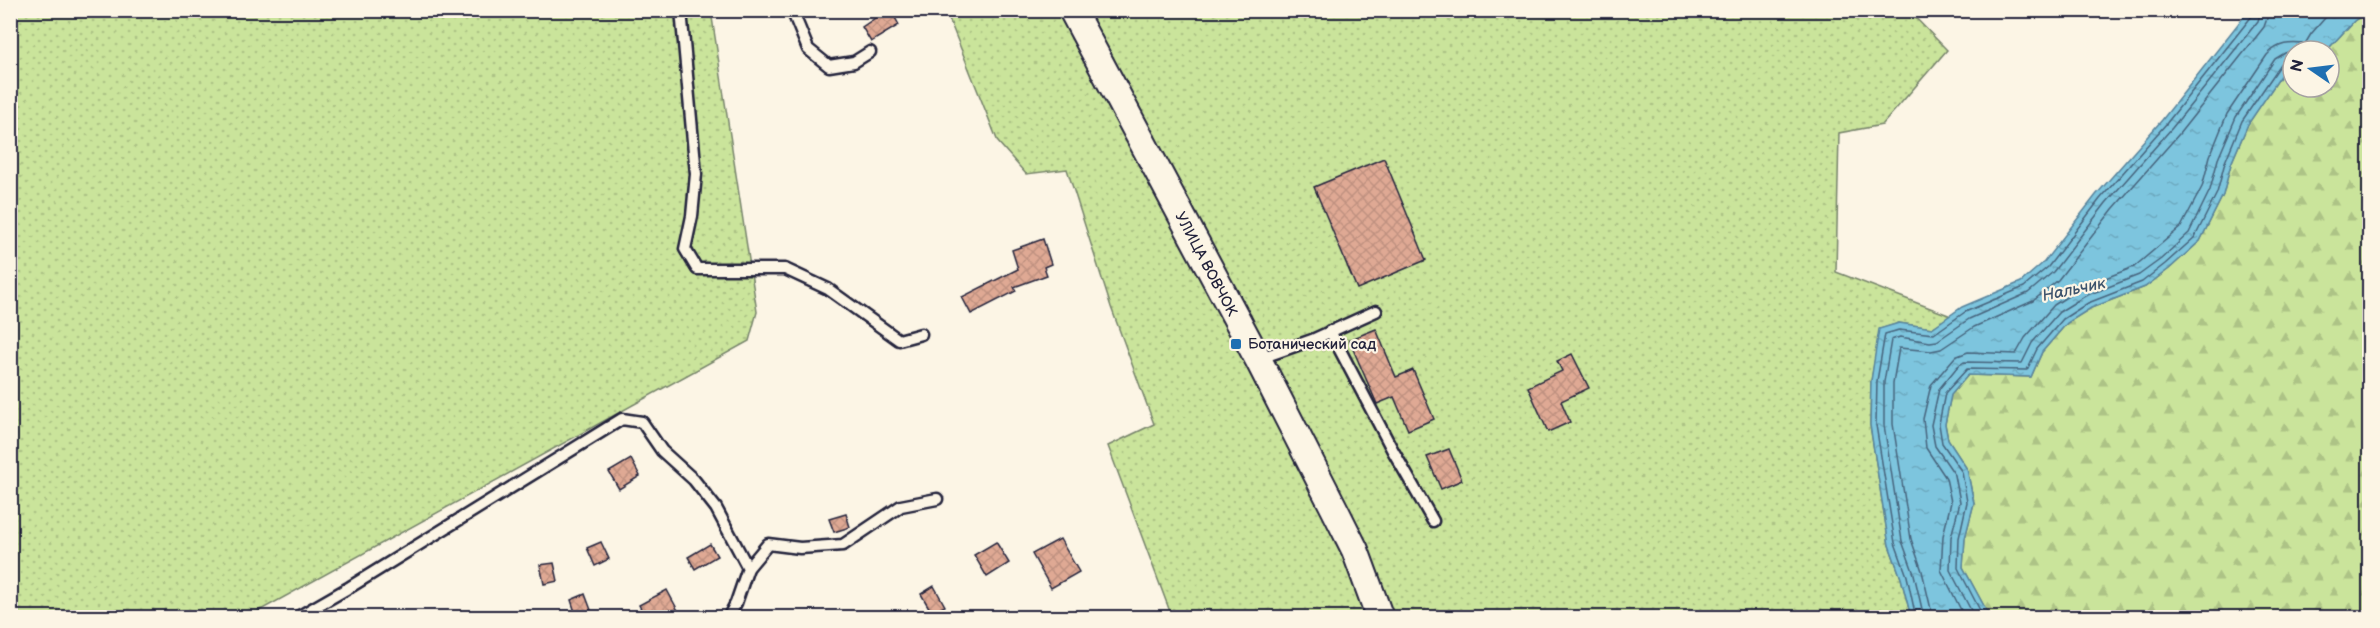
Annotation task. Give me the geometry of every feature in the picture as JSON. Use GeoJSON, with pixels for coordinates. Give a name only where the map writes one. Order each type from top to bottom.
{"type":"FeatureCollection","features":[{"type":"Feature","properties":{"kind":"street","name":"УЛИЦА ВОВЧОК"},"geometry":{"type":"LineString","coordinates":[[1072,10],[1258,359],[1354,550],[1380,618]]}},
{"type":"Feature","properties":{"kind":"lane"},"geometry":{"type":"LineString","coordinates":[[681,10],[696,174],[686,249],[697,269],[786,270],[828,289],[899,340],[921,334]]}},
{"type":"Feature","properties":{"kind":"lane"},"geometry":{"type":"LineString","coordinates":[[792,10],[808,49],[829,66],[854,62],[870,52]]}},
{"type":"Feature","properties":{"kind":"lane"},"geometry":{"type":"LineString","coordinates":[[1258,359],[1312,340],[1376,311]]}},
{"type":"Feature","properties":{"kind":"lane"},"geometry":{"type":"LineString","coordinates":[[1330,331],[1433,521]]}},
{"type":"Feature","properties":{"kind":"lane"},"geometry":{"type":"LineString","coordinates":[[296,618],[622,419],[642,422],[662,452],[694,480],[716,508],[748,568]]}},
{"type":"Feature","properties":{"kind":"lane"},"geometry":{"type":"LineString","coordinates":[[728,618],[736,603],[748,568],[768,544],[800,548],[843,545],[901,506],[938,498]]}},
{"type":"Feature","properties":{"kind":"green space"},"geometry":{"type":"Polygon","coordinates":[[[10,11],[711,11],[757,312],[749,341],[248,617],[11,617],[10,11]]]}},
{"type":"Feature","properties":{"kind":"green space"},"geometry":{"type":"Polygon","coordinates":[[[946,11],[1909,11],[1947,50],[1882,125],[1839,133],[1836,272],[1951,316],[1932,328],[1899,323],[1880,329],[1871,381],[1870,425],[1889,545],[1901,578],[1911,617],[1172,617],[1108,446],[1154,424],[1111,307],[1067,169],[1026,174],[998,142],[946,11]]]}},
{"type":"Feature","properties":{"kind":"green space"},"geometry":{"type":"Polygon","coordinates":[[[2369,11],[2369,617],[1990,617],[1963,567],[1965,538],[1974,503],[1967,469],[1948,440],[1945,424],[1951,395],[1968,375],[2031,377],[2042,352],[2067,323],[2091,308],[2145,287],[2200,241],[2223,195],[2231,164],[2248,124],[2281,75],[2281,99],[2341,99],[2341,39],[2337,39],[2354,21],[2369,11]]]}},
{"type":"Feature","properties":{"kind":"water","name":"Нальчик"},"geometry":{"type":"Polygon","coordinates":[[[2249,10],[2368,11],[2354,21],[2337,39],[2281,39],[2281,75],[2248,124],[2231,164],[2223,195],[2200,241],[2145,287],[2091,308],[2067,323],[2042,352],[2031,377],[1968,375],[1951,395],[1945,424],[1948,440],[1967,469],[1974,503],[1965,538],[1963,567],[1990,617],[1911,617],[1901,578],[1889,545],[1870,425],[1871,381],[1879,329],[1899,323],[1932,328],[1962,307],[2021,282],[2044,262],[2096,195],[2162,120],[2249,10]]]}},
{"type":"Feature","properties":{"kind":"building"},"geometry":{"type":"Polygon","coordinates":[[[887,10],[891,10],[899,25],[871,42],[862,27],[887,10]]]}},
{"type":"Feature","properties":{"kind":"building"},"geometry":{"type":"Polygon","coordinates":[[[1384,158],[1426,260],[1357,289],[1314,187],[1384,158]]]}},
{"type":"Feature","properties":{"kind":"building"},"geometry":{"type":"Polygon","coordinates":[[[1043,239],[1051,264],[1044,267],[1047,275],[1014,287],[1016,291],[971,314],[962,297],[1018,269],[1012,250],[1043,239]]]}},
{"type":"Feature","properties":{"kind":"building"},"geometry":{"type":"Polygon","coordinates":[[[1376,329],[1396,377],[1413,370],[1434,419],[1408,430],[1394,397],[1377,404],[1349,340],[1376,329]]]}},
{"type":"Feature","properties":{"kind":"building"},"geometry":{"type":"Polygon","coordinates":[[[1572,354],[1589,388],[1561,401],[1570,422],[1548,432],[1528,387],[1562,371],[1557,361],[1572,354]]]}},
{"type":"Feature","properties":{"kind":"building"},"geometry":{"type":"Polygon","coordinates":[[[1449,449],[1462,480],[1441,489],[1427,457],[1449,449]]]}},
{"type":"Feature","properties":{"kind":"building"},"geometry":{"type":"Polygon","coordinates":[[[631,459],[640,476],[619,489],[609,472],[631,459]]]}},
{"type":"Feature","properties":{"kind":"building"},"geometry":{"type":"Polygon","coordinates":[[[846,514],[850,527],[834,532],[829,519],[846,514]]]}},
{"type":"Feature","properties":{"kind":"building"},"geometry":{"type":"Polygon","coordinates":[[[1060,539],[1079,572],[1051,588],[1032,554],[1060,539]]]}},
{"type":"Feature","properties":{"kind":"building"},"geometry":{"type":"Polygon","coordinates":[[[601,542],[609,559],[595,566],[587,548],[601,542]]]}},
{"type":"Feature","properties":{"kind":"building"},"geometry":{"type":"Polygon","coordinates":[[[996,542],[1009,563],[987,577],[974,555],[996,542]]]}},
{"type":"Feature","properties":{"kind":"building"},"geometry":{"type":"Polygon","coordinates":[[[710,544],[717,556],[695,569],[688,557],[710,544]]]}},
{"type":"Feature","properties":{"kind":"building"},"geometry":{"type":"Polygon","coordinates":[[[554,563],[558,581],[544,584],[540,565],[554,563]]]}},
{"type":"Feature","properties":{"kind":"building"},"geometry":{"type":"Polygon","coordinates":[[[934,586],[945,606],[932,613],[921,594],[934,586]]]}},
{"type":"Feature","properties":{"kind":"building"},"geometry":{"type":"Polygon","coordinates":[[[667,590],[682,618],[646,618],[639,605],[667,590]]]}},
{"type":"Feature","properties":{"kind":"building"},"geometry":{"type":"Polygon","coordinates":[[[585,594],[591,610],[576,615],[571,600],[585,594]]]}},
{"type":"Feature","properties":{"kind":"place","name":"Ботанический сад"},"geometry":{"type":"Point","coordinates":[1236,344]}}]}
